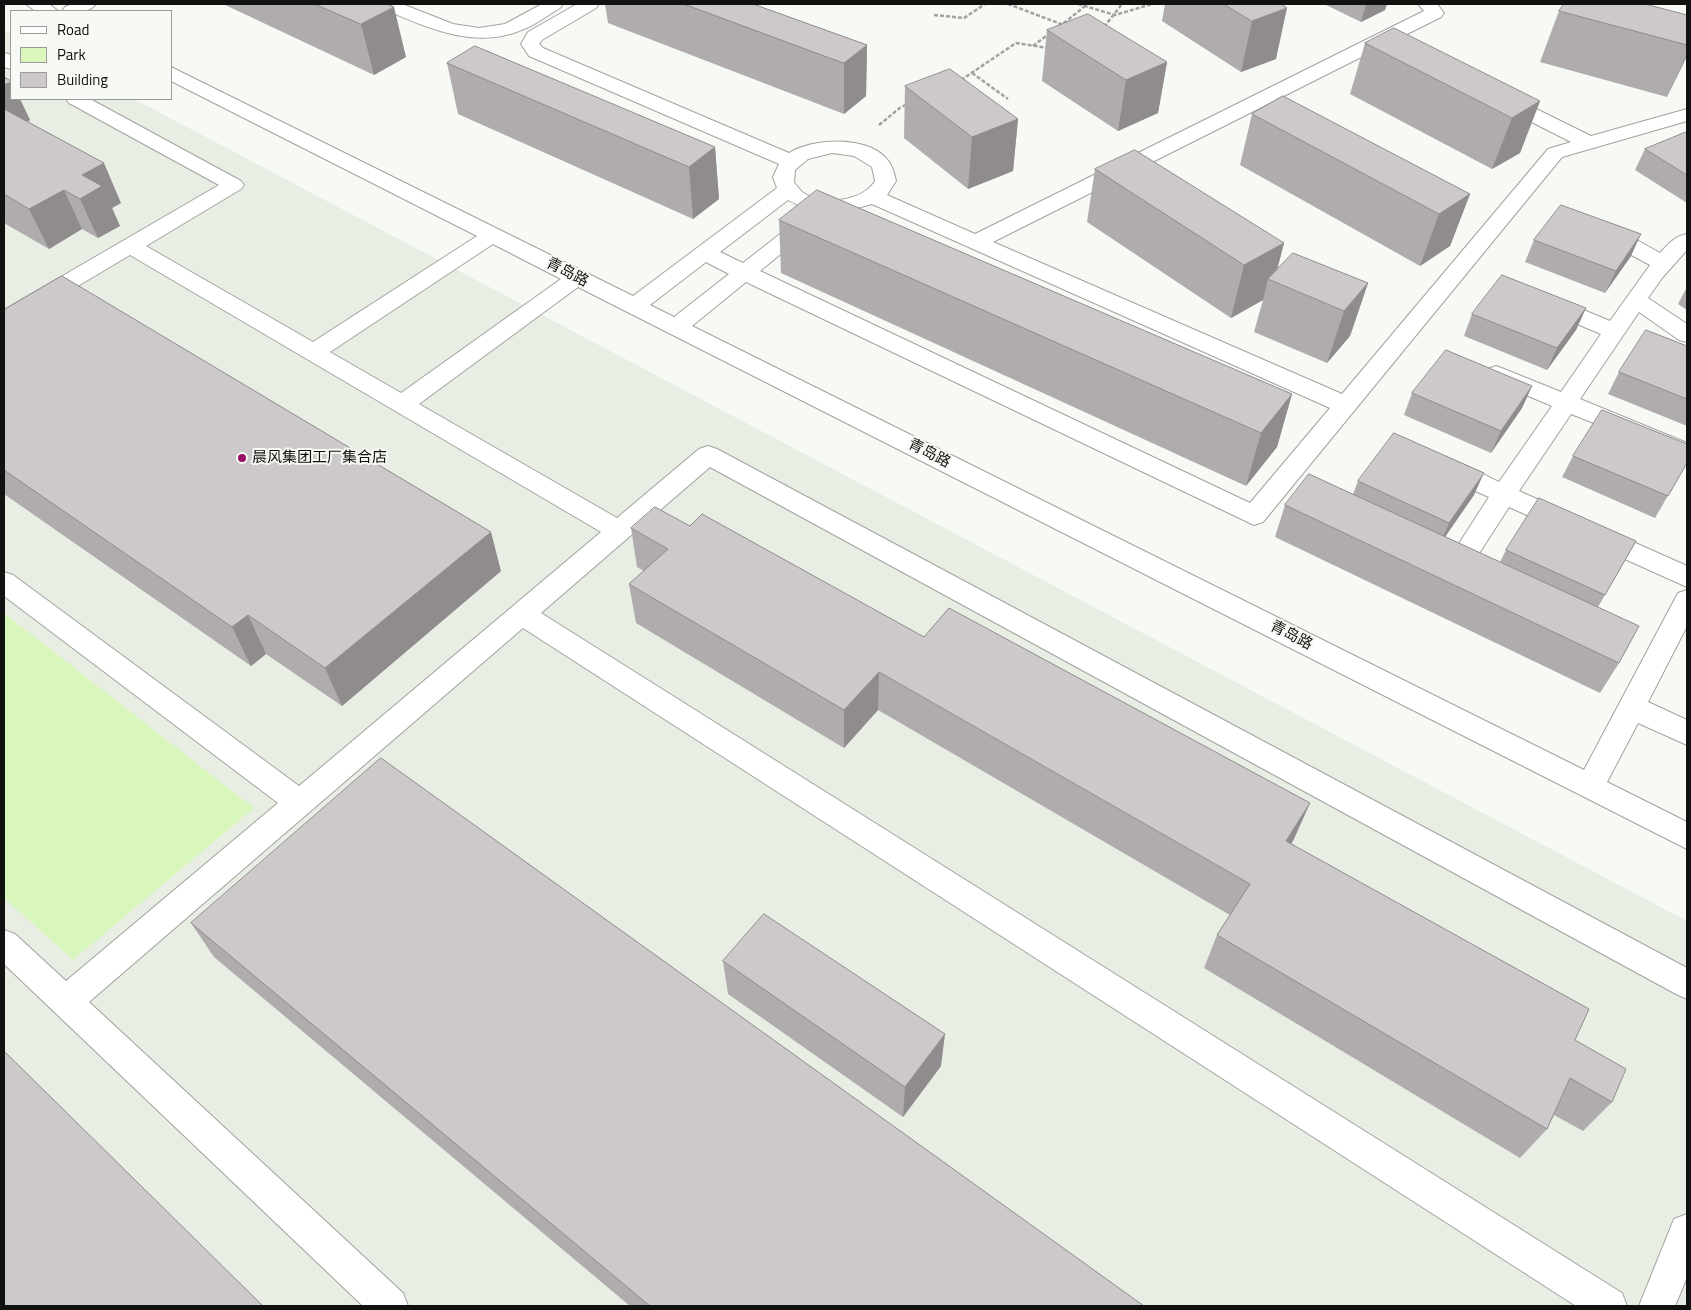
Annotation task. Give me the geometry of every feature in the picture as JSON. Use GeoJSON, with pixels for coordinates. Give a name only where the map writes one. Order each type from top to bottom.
{"type":"FeatureCollection","features":[{"type":"Feature","properties":{"kind":"street"},"geometry":{"type":"LineString","coordinates":[[35,4],[47,10]]}},
{"type":"Feature","properties":{"kind":"street"},"geometry":{"type":"LineString","coordinates":[[73,10],[87,4]]}},
{"type":"Feature","properties":{"kind":"street"},"geometry":{"type":"LineString","coordinates":[[387,4],[450,30],[481,34],[512,28],[554,4]]}},
{"type":"Feature","properties":{"kind":"street"},"geometry":{"type":"LineString","coordinates":[[590,4],[535,36],[530,44],[536,52],[790,161]]}},
{"type":"Feature","properties":{"kind":"street"},"geometry":{"type":"LineString","coordinates":[[975,242],[1435,13],[1427,4]]}},
{"type":"Feature","properties":{"kind":"street"},"geometry":{"type":"LineString","coordinates":[[1385,39],[1402,48]]}},
{"type":"Feature","properties":{"kind":"street","name":"青岛路"},"geometry":{"type":"LineString","coordinates":[[172,74],[1687,836]]}},
{"type":"Feature","properties":{"kind":"street"},"geometry":{"type":"LineString","coordinates":[[1482,89],[1589,143]]}},
{"type":"Feature","properties":{"kind":"street"},"geometry":{"type":"LineString","coordinates":[[4,320],[234,185],[78,100]]}},
{"type":"Feature","properties":{"kind":"street"},"geometry":{"type":"LineString","coordinates":[[704,253],[1254,516],[1555,153],[1687,115]]}},
{"type":"Feature","properties":{"kind":"street"},"geometry":{"type":"LineString","coordinates":[[832,147],[850,149],[871,157],[884,169],[885,179],[882,188],[873,196],[860,203],[827,207],[810,204],[797,198],[788,190],[783,181],[784,171],[790,161],[801,154],[816,149],[832,147]]}},
{"type":"Feature","properties":{"kind":"street"},"geometry":{"type":"LineString","coordinates":[[634,306],[788,190]]}},
{"type":"Feature","properties":{"kind":"street"},"geometry":{"type":"LineString","coordinates":[[873,196],[1345,405]]}},
{"type":"Feature","properties":{"kind":"street"},"geometry":{"type":"LineString","coordinates":[[676,327],[827,207]]}},
{"type":"Feature","properties":{"kind":"street"},"geometry":{"type":"LineString","coordinates":[[1588,223],[1663,263]]}},
{"type":"Feature","properties":{"kind":"street"},"geometry":{"type":"LineString","coordinates":[[313,353],[492,234]]}},
{"type":"Feature","properties":{"kind":"street"},"geometry":{"type":"LineString","coordinates":[[1462,559],[1636,300],[1663,263],[1678,246],[1687,240]]}},
{"type":"Feature","properties":{"kind":"street"},"geometry":{"type":"LineString","coordinates":[[130,246],[619,531]]}},
{"type":"Feature","properties":{"kind":"street"},"geometry":{"type":"LineString","coordinates":[[402,404],[578,278]]}},
{"type":"Feature","properties":{"kind":"street"},"geometry":{"type":"LineString","coordinates":[[1529,295],[1615,331]]}},
{"type":"Feature","properties":{"kind":"street"},"geometry":{"type":"LineString","coordinates":[[1636,300],[1687,335]]}},
{"type":"Feature","properties":{"kind":"street"},"geometry":{"type":"LineString","coordinates":[[1476,366],[1687,452]]}},
{"type":"Feature","properties":{"kind":"street"},"geometry":{"type":"LineString","coordinates":[[66,1002],[708,455],[1687,984]]}},
{"type":"Feature","properties":{"kind":"street"},"geometry":{"type":"LineString","coordinates":[[1427,460],[1687,577]]}},
{"type":"Feature","properties":{"kind":"street"},"geometry":{"type":"LineString","coordinates":[[4,582],[300,803]]}},
{"type":"Feature","properties":{"kind":"street"},"geometry":{"type":"LineString","coordinates":[[1590,786],[1687,600]]}},
{"type":"Feature","properties":{"kind":"street"},"geometry":{"type":"LineString","coordinates":[[522,614],[1608,1306]]}},
{"type":"Feature","properties":{"kind":"street"},"geometry":{"type":"LineString","coordinates":[[1631,707],[1687,733]]}},
{"type":"Feature","properties":{"kind":"street"},"geometry":{"type":"LineString","coordinates":[[4,944],[390,1306]]}},
{"type":"Feature","properties":{"kind":"street"},"geometry":{"type":"LineString","coordinates":[[1657,1306],[1687,1232]]}},
{"type":"Feature","properties":{"kind":"path"},"geometry":{"type":"LineString","coordinates":[[934,16],[964,18],[985,4]]}},
{"type":"Feature","properties":{"kind":"path"},"geometry":{"type":"LineString","coordinates":[[1008,4],[1062,24]]}},
{"type":"Feature","properties":{"kind":"path"},"geometry":{"type":"LineString","coordinates":[[1078,4],[1115,15],[1152,4]]}},
{"type":"Feature","properties":{"kind":"path"},"geometry":{"type":"LineString","coordinates":[[1098,31],[1110,23],[1122,4]]}},
{"type":"Feature","properties":{"kind":"path"},"geometry":{"type":"LineString","coordinates":[[1033,47],[1086,6]]}},
{"type":"Feature","properties":{"kind":"path"},"geometry":{"type":"LineString","coordinates":[[956,84],[1016,43],[1051,49]]}},
{"type":"Feature","properties":{"kind":"path"},"geometry":{"type":"LineString","coordinates":[[972,73],[1008,99]]}},
{"type":"Feature","properties":{"kind":"path"},"geometry":{"type":"LineString","coordinates":[[850,149],[901,107],[909,104]]}},
{"type":"Feature","properties":{"kind":"shaded area"},"geometry":{"type":"Polygon","coordinates":[[[4,30],[10,33],[10,100],[136,100],[1687,921],[1687,1306],[4,1306],[4,30]]]}},
{"type":"Feature","properties":{"kind":"green space"},"geometry":{"type":"Polygon","coordinates":[[[4,613],[254,808],[73,960],[4,898],[4,613]]]}},
{"type":"Feature","properties":{"kind":"building"},"geometry":{"type":"Polygon","coordinates":[[[315,4],[387,4],[394,7],[361,24],[315,4]]]}},
{"type":"Feature","properties":{"kind":"building"},"geometry":{"type":"Polygon","coordinates":[[[684,4],[753,4],[867,45],[844,63],[684,4]]]}},
{"type":"Feature","properties":{"kind":"building"},"geometry":{"type":"Polygon","coordinates":[[[1224,4],[1281,4],[1287,8],[1252,21],[1224,4]]]}},
{"type":"Feature","properties":{"kind":"building"},"geometry":{"type":"Polygon","coordinates":[[[1564,4],[1645,4],[1687,15],[1687,45],[1559,11],[1564,4]]]}},
{"type":"Feature","properties":{"kind":"building"},"geometry":{"type":"Polygon","coordinates":[[[1088,14],[1167,62],[1126,80],[1047,30],[1088,14]]]}},
{"type":"Feature","properties":{"kind":"building"},"geometry":{"type":"Polygon","coordinates":[[[1394,28],[1540,101],[1512,118],[1365,43],[1394,28]]]}},
{"type":"Feature","properties":{"kind":"building"},"geometry":{"type":"Polygon","coordinates":[[[475,46],[715,147],[689,167],[447,63],[475,46]]]}},
{"type":"Feature","properties":{"kind":"building"},"geometry":{"type":"Polygon","coordinates":[[[950,69],[1018,119],[972,137],[905,86],[950,69]]]}},
{"type":"Feature","properties":{"kind":"building"},"geometry":{"type":"Polygon","coordinates":[[[4,77],[10,82],[4,85],[4,77]]]}},
{"type":"Feature","properties":{"kind":"building"},"geometry":{"type":"Polygon","coordinates":[[[1283,96],[1470,194],[1439,214],[1252,114],[1283,96]]]}},
{"type":"Feature","properties":{"kind":"building"},"geometry":{"type":"Polygon","coordinates":[[[4,109],[104,163],[82,175],[102,186],[80,199],[64,190],[29,209],[4,194],[4,109]]]}},
{"type":"Feature","properties":{"kind":"building"},"geometry":{"type":"Polygon","coordinates":[[[1686,132],[1687,175],[1645,149],[1686,132]]]}},
{"type":"Feature","properties":{"kind":"building"},"geometry":{"type":"Polygon","coordinates":[[[1135,150],[1284,243],[1244,265],[1095,169],[1135,150]]]}},
{"type":"Feature","properties":{"kind":"building"},"geometry":{"type":"Polygon","coordinates":[[[817,190],[1292,394],[1261,433],[779,220],[817,190]]]}},
{"type":"Feature","properties":{"kind":"building"},"geometry":{"type":"Polygon","coordinates":[[[1561,205],[1641,234],[1616,271],[1534,240],[1561,205]]]}},
{"type":"Feature","properties":{"kind":"building"},"geometry":{"type":"Polygon","coordinates":[[[1293,253],[1368,283],[1344,311],[1268,279],[1293,253]]]}},
{"type":"Feature","properties":{"kind":"building"},"geometry":{"type":"Polygon","coordinates":[[[1502,275],[1586,308],[1557,348],[1472,314],[1502,275]]]}},
{"type":"Feature","properties":{"kind":"building"},"geometry":{"type":"Polygon","coordinates":[[[62,276],[491,532],[325,668],[248,615],[232,627],[4,470],[4,310],[62,276]]]}},
{"type":"Feature","properties":{"kind":"building"},"geometry":{"type":"Polygon","coordinates":[[[1646,330],[1687,346],[1687,399],[1619,372],[1646,330]]]}},
{"type":"Feature","properties":{"kind":"building"},"geometry":{"type":"Polygon","coordinates":[[[1446,350],[1532,386],[1501,431],[1412,393],[1446,350]]]}},
{"type":"Feature","properties":{"kind":"building"},"geometry":{"type":"Polygon","coordinates":[[[1602,410],[1687,444],[1687,463],[1668,496],[1573,456],[1602,410]]]}},
{"type":"Feature","properties":{"kind":"building"},"geometry":{"type":"Polygon","coordinates":[[[1394,433],[1484,473],[1449,523],[1358,481],[1394,433]]]}},
{"type":"Feature","properties":{"kind":"building"},"geometry":{"type":"Polygon","coordinates":[[[1309,474],[1639,626],[1619,663],[1285,505],[1309,474]]]}},
{"type":"Feature","properties":{"kind":"building"},"geometry":{"type":"Polygon","coordinates":[[[1539,498],[1636,541],[1605,595],[1506,550],[1539,498]]]}},
{"type":"Feature","properties":{"kind":"building"},"geometry":{"type":"Polygon","coordinates":[[[655,507],[690,526],[702,514],[924,637],[949,608],[1310,803],[1286,841],[1589,1009],[1575,1040],[1626,1069],[1612,1102],[1570,1078],[1547,1129],[1217,935],[1250,884],[879,672],[844,710],[629,584],[668,549],[631,528],[655,507]]]}},
{"type":"Feature","properties":{"kind":"building"},"geometry":{"type":"Polygon","coordinates":[[[381,758],[1144,1306],[650,1306],[191,923],[381,758]]]}},
{"type":"Feature","properties":{"kind":"building"},"geometry":{"type":"Polygon","coordinates":[[[764,914],[945,1034],[905,1087],[723,961],[764,914]]]}},
{"type":"Feature","properties":{"kind":"building"},"geometry":{"type":"Polygon","coordinates":[[[4,1051],[263,1306],[4,1306],[4,1051]]]}},
{"type":"Feature","properties":{"kind":"place","name":"晨风集团工厂集合店"},"geometry":{"type":"Point","coordinates":[242,458]}}]}
